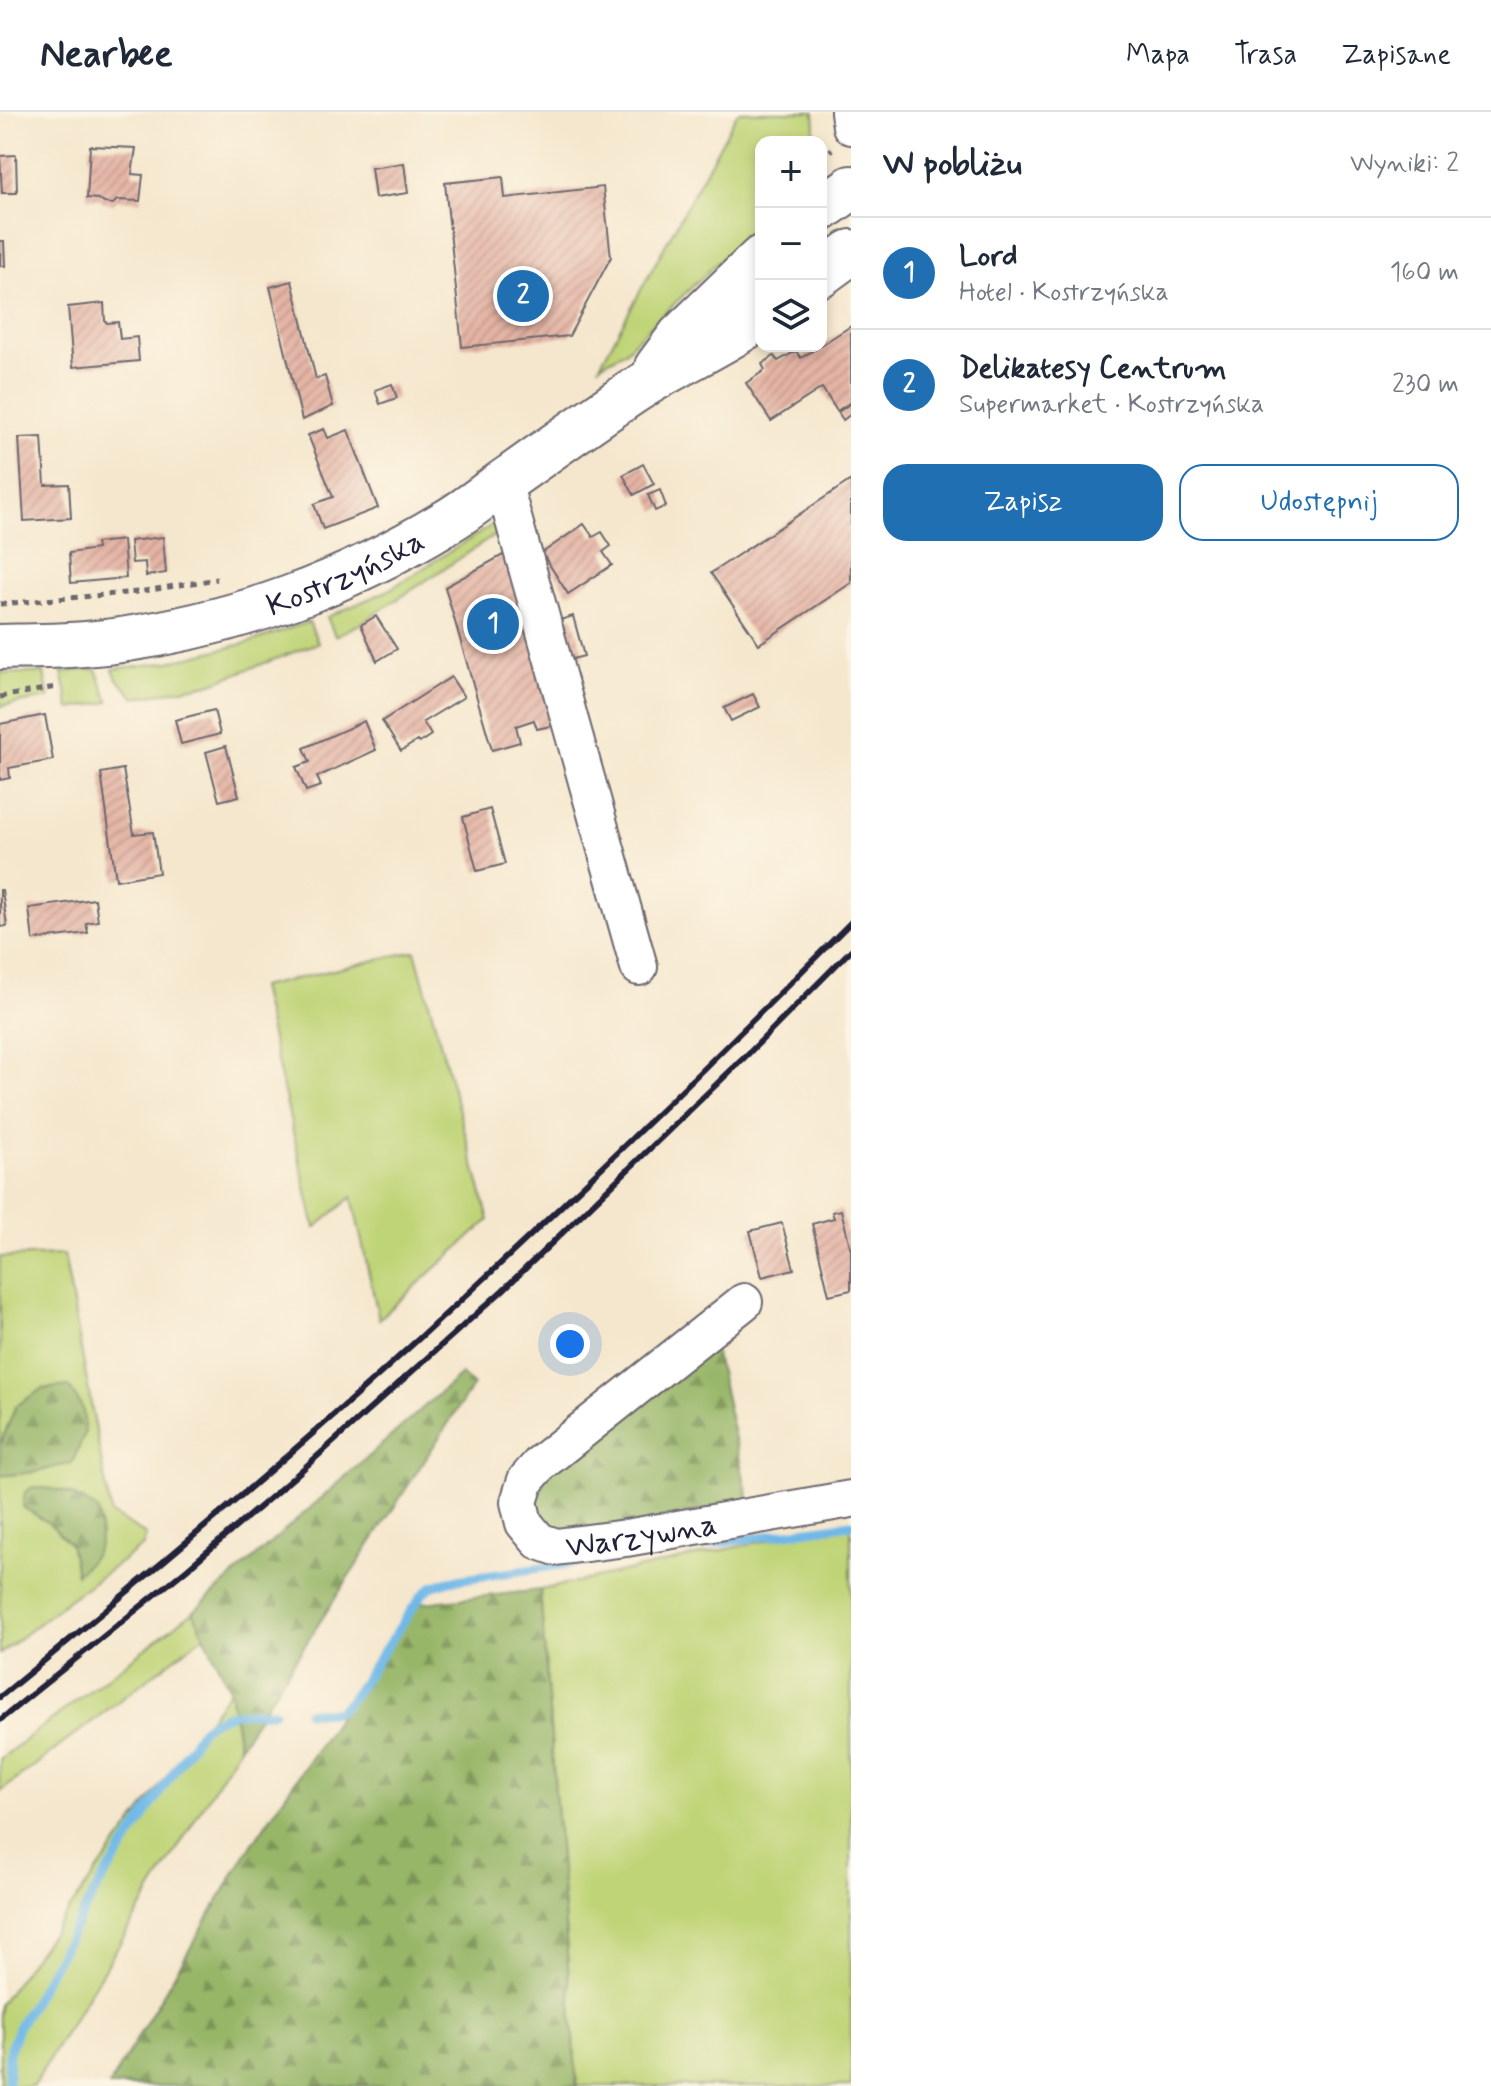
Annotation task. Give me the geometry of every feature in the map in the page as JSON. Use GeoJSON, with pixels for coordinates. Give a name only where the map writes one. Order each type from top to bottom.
{"type":"FeatureCollection","features":[{"type":"Feature","properties":{"kind":"main road"},"geometry":{"type":"LineString","coordinates":[[822,208],[851,188]]}},
{"type":"Feature","properties":{"kind":"main road"},"geometry":{"type":"LineString","coordinates":[[827,270],[851,252]]}},
{"type":"Feature","properties":{"kind":"main road","name":"Kostrzyńska"},"geometry":{"type":"LineString","coordinates":[[647,382],[680,336],[755,264]]}},
{"type":"Feature","properties":{"kind":"main road","name":"Kostrzyńska"},"geometry":{"type":"LineString","coordinates":[[0,647],[119,641],[205,625],[275,605],[337,581],[450,520],[647,382],[755,321]]}},
{"type":"Feature","properties":{"kind":"street"},"geometry":{"type":"LineString","coordinates":[[849,112],[851,126]]}},
{"type":"Feature","properties":{"kind":"street"},"geometry":{"type":"LineString","coordinates":[[503,482],[639,967]]}},
{"type":"Feature","properties":{"kind":"street","name":"Warzywna"},"geometry":{"type":"LineString","coordinates":[[744,1302],[541,1463],[526,1480],[519,1502],[524,1523],[539,1541],[556,1547],[851,1499]]}},
{"type":"Feature","properties":{"kind":"path"},"geometry":{"type":"LineString","coordinates":[[0,604],[138,592],[222,578]]}},
{"type":"Feature","properties":{"kind":"path"},"geometry":{"type":"LineString","coordinates":[[0,697],[56,687]]}},
{"type":"Feature","properties":{"kind":"green space"},"geometry":{"type":"Polygon","coordinates":[[[738,112],[814,112],[813,136],[755,136],[755,227],[624,352],[600,365],[738,112]]]}},
{"type":"Feature","properties":{"kind":"green space"},"geometry":{"type":"Polygon","coordinates":[[[500,520],[500,532],[358,625],[335,636],[327,617],[387,591],[500,520]]]}},
{"type":"Feature","properties":{"kind":"green space"},"geometry":{"type":"Polygon","coordinates":[[[309,622],[318,643],[209,684],[135,698],[117,679],[113,669],[169,662],[247,643],[309,622]]]}},
{"type":"Feature","properties":{"kind":"green space"},"geometry":{"type":"Polygon","coordinates":[[[96,669],[109,702],[70,709],[62,672],[96,669]]]}},
{"type":"Feature","properties":{"kind":"green space"},"geometry":{"type":"Polygon","coordinates":[[[0,673],[44,673],[49,698],[0,706],[0,673]]]}},
{"type":"Feature","properties":{"kind":"green space"},"geometry":{"type":"Polygon","coordinates":[[[415,951],[489,1220],[379,1319],[352,1197],[315,1228],[260,987],[415,951]]]}},
{"type":"Feature","properties":{"kind":"green space"},"geometry":{"type":"Polygon","coordinates":[[[64,1255],[111,1514],[146,1535],[143,1546],[0,1654],[0,1257],[64,1255]]]}},
{"type":"Feature","properties":{"kind":"green space"},"geometry":{"type":"Polygon","coordinates":[[[712,1337],[749,1501],[555,1540],[534,1522],[541,1470],[712,1337]]]}},
{"type":"Feature","properties":{"kind":"green space"},"geometry":{"type":"Polygon","coordinates":[[[461,1374],[473,1385],[239,1747],[230,1690],[193,1612],[461,1374]]]}},
{"type":"Feature","properties":{"kind":"green space"},"geometry":{"type":"Polygon","coordinates":[[[69,1386],[83,1409],[85,1433],[72,1463],[36,1472],[0,1476],[0,1445],[16,1406],[42,1389],[69,1386]]]}},
{"type":"Feature","properties":{"kind":"green space"},"geometry":{"type":"Polygon","coordinates":[[[33,1487],[68,1493],[98,1511],[98,1547],[91,1560],[76,1574],[70,1544],[50,1524],[23,1507],[25,1492],[33,1487]]]}},
{"type":"Feature","properties":{"kind":"green space"},"geometry":{"type":"Polygon","coordinates":[[[851,1522],[851,2086],[577,2086],[540,1590],[851,1522]]]}},
{"type":"Feature","properties":{"kind":"green space"},"geometry":{"type":"Polygon","coordinates":[[[540,1590],[577,2086],[109,2086],[245,1855],[415,1604],[540,1590]]]}},
{"type":"Feature","properties":{"kind":"green space"},"geometry":{"type":"Polygon","coordinates":[[[193,1612],[205,1635],[0,1792],[0,1759],[193,1612]]]}},
{"type":"Feature","properties":{"kind":"green space"},"geometry":{"type":"Polygon","coordinates":[[[230,1690],[239,1747],[33,2086],[0,2086],[0,2004],[230,1690]]]}},
{"type":"Feature","properties":{"kind":"building"},"geometry":{"type":"Polygon","coordinates":[[[90,146],[136,148],[132,174],[143,175],[140,201],[117,200],[113,204],[87,198],[90,146]]]}},
{"type":"Feature","properties":{"kind":"building"},"geometry":{"type":"Polygon","coordinates":[[[16,155],[17,193],[2,193],[0,156],[16,155]]]}},
{"type":"Feature","properties":{"kind":"building"},"geometry":{"type":"Polygon","coordinates":[[[404,163],[408,193],[375,198],[371,168],[404,163]]]}},
{"type":"Feature","properties":{"kind":"building"},"geometry":{"type":"Polygon","coordinates":[[[503,177],[505,198],[603,187],[611,257],[569,336],[462,347],[445,183],[503,177]]]}},
{"type":"Feature","properties":{"kind":"building"},"geometry":{"type":"Polygon","coordinates":[[[0,241],[4,241],[5,266],[0,266],[0,241]]]}},
{"type":"Feature","properties":{"kind":"building"},"geometry":{"type":"Polygon","coordinates":[[[292,281],[316,379],[325,376],[333,406],[302,420],[270,287],[292,281]]]}},
{"type":"Feature","properties":{"kind":"building"},"geometry":{"type":"Polygon","coordinates":[[[104,303],[105,321],[118,322],[120,339],[137,337],[139,361],[73,367],[68,307],[104,303]]]}},
{"type":"Feature","properties":{"kind":"building"},"geometry":{"type":"Polygon","coordinates":[[[851,326],[851,402],[837,411],[822,388],[771,421],[746,383],[765,370],[762,364],[774,356],[778,361],[794,352],[801,358],[810,352],[827,352],[827,341],[851,326]]]}},
{"type":"Feature","properties":{"kind":"building"},"geometry":{"type":"Polygon","coordinates":[[[392,384],[397,398],[380,404],[375,390],[392,384]]]}},
{"type":"Feature","properties":{"kind":"building"},"geometry":{"type":"Polygon","coordinates":[[[851,403],[851,414],[843,420],[838,412],[851,403]]]}},
{"type":"Feature","properties":{"kind":"building"},"geometry":{"type":"Polygon","coordinates":[[[324,429],[328,438],[348,430],[378,508],[323,529],[314,504],[333,497],[308,435],[324,429]]]}},
{"type":"Feature","properties":{"kind":"building"},"geometry":{"type":"Polygon","coordinates":[[[42,437],[45,485],[69,484],[71,518],[24,521],[19,438],[42,437]]]}},
{"type":"Feature","properties":{"kind":"building"},"geometry":{"type":"Polygon","coordinates":[[[643,464],[654,484],[634,495],[623,475],[643,464]]]}},
{"type":"Feature","properties":{"kind":"building"},"geometry":{"type":"Polygon","coordinates":[[[851,480],[851,583],[759,644],[711,573],[851,480]]]}},
{"type":"Feature","properties":{"kind":"building"},"geometry":{"type":"Polygon","coordinates":[[[660,490],[666,506],[655,511],[648,495],[660,490]]]}},
{"type":"Feature","properties":{"kind":"building"},"geometry":{"type":"Polygon","coordinates":[[[584,524],[593,537],[602,532],[611,546],[603,552],[612,565],[568,594],[542,553],[584,524]]]}},
{"type":"Feature","properties":{"kind":"building"},"geometry":{"type":"Polygon","coordinates":[[[163,537],[166,573],[146,576],[145,562],[132,563],[130,541],[163,537]]]}},
{"type":"Feature","properties":{"kind":"building"},"geometry":{"type":"Polygon","coordinates":[[[123,540],[126,578],[71,583],[69,553],[97,549],[96,543],[123,540]]]}},
{"type":"Feature","properties":{"kind":"building"},"geometry":{"type":"Polygon","coordinates":[[[503,555],[512,560],[555,725],[537,729],[534,720],[516,726],[520,742],[492,750],[445,587],[503,555]]]}},
{"type":"Feature","properties":{"kind":"building"},"geometry":{"type":"Polygon","coordinates":[[[376,616],[397,649],[377,661],[361,625],[376,616]]]}},
{"type":"Feature","properties":{"kind":"building"},"geometry":{"type":"Polygon","coordinates":[[[573,616],[584,656],[565,661],[554,622],[573,616]]]}},
{"type":"Feature","properties":{"kind":"building"},"geometry":{"type":"Polygon","coordinates":[[[451,677],[464,697],[423,722],[431,735],[401,751],[382,721],[451,677]]]}},
{"type":"Feature","properties":{"kind":"building"},"geometry":{"type":"Polygon","coordinates":[[[753,694],[760,707],[731,721],[724,708],[753,694]]]}},
{"type":"Feature","properties":{"kind":"building"},"geometry":{"type":"Polygon","coordinates":[[[214,710],[220,734],[181,744],[175,720],[214,710]]]}},
{"type":"Feature","properties":{"kind":"building"},"geometry":{"type":"Polygon","coordinates":[[[45,715],[53,760],[9,768],[10,778],[0,780],[0,724],[45,715]]]}},
{"type":"Feature","properties":{"kind":"building"},"geometry":{"type":"Polygon","coordinates":[[[364,721],[376,750],[317,777],[321,786],[306,791],[296,767],[310,762],[304,748],[364,721]]]}},
{"type":"Feature","properties":{"kind":"building"},"geometry":{"type":"Polygon","coordinates":[[[226,746],[239,796],[219,801],[206,752],[226,746]]]}},
{"type":"Feature","properties":{"kind":"building"},"geometry":{"type":"Polygon","coordinates":[[[123,769],[134,834],[153,832],[159,873],[116,880],[101,773],[123,769]]]}},
{"type":"Feature","properties":{"kind":"building"},"geometry":{"type":"Polygon","coordinates":[[[490,809],[505,864],[477,871],[463,817],[490,809]]]}},
{"type":"Feature","properties":{"kind":"building"},"geometry":{"type":"Polygon","coordinates":[[[0,890],[7,926],[0,927],[0,890]]]}},
{"type":"Feature","properties":{"kind":"building"},"geometry":{"type":"Polygon","coordinates":[[[95,899],[98,921],[86,923],[88,933],[33,940],[29,908],[95,899]]]}},
{"type":"Feature","properties":{"kind":"building"},"geometry":{"type":"Polygon","coordinates":[[[841,1210],[851,1250],[851,1290],[829,1295],[812,1224],[834,1218],[832,1212],[841,1210]]]}},
{"type":"Feature","properties":{"kind":"building"},"geometry":{"type":"Polygon","coordinates":[[[782,1223],[794,1269],[762,1277],[750,1231],[782,1223]]]}},
{"type":"Feature","properties":{"kind":"waterway"},"geometry":{"type":"LineString","coordinates":[[308,1712],[337,1712],[349,1702],[421,1596],[431,1587],[449,1581],[851,1524]]}},
{"type":"Feature","properties":{"kind":"waterway"},"geometry":{"type":"LineString","coordinates":[[8,2086],[9,2053],[18,2028],[96,1890],[202,1729],[228,1715],[274,1712]]}},
{"type":"Feature","properties":{"kind":"railway"},"geometry":{"type":"LineString","coordinates":[[0,1697],[247,1490],[451,1309],[624,1146],[851,922]]}},
{"type":"Feature","properties":{"kind":"railway"},"geometry":{"type":"LineString","coordinates":[[0,1720],[187,1569],[503,1290],[851,950]]}},
{"type":"Feature","properties":{"kind":"place","name":"Delikatesy Centrum"},"geometry":{"type":"Point","coordinates":[523,296]}},
{"type":"Feature","properties":{"kind":"place","name":"Lord"},"geometry":{"type":"Point","coordinates":[493,624]}}]}
